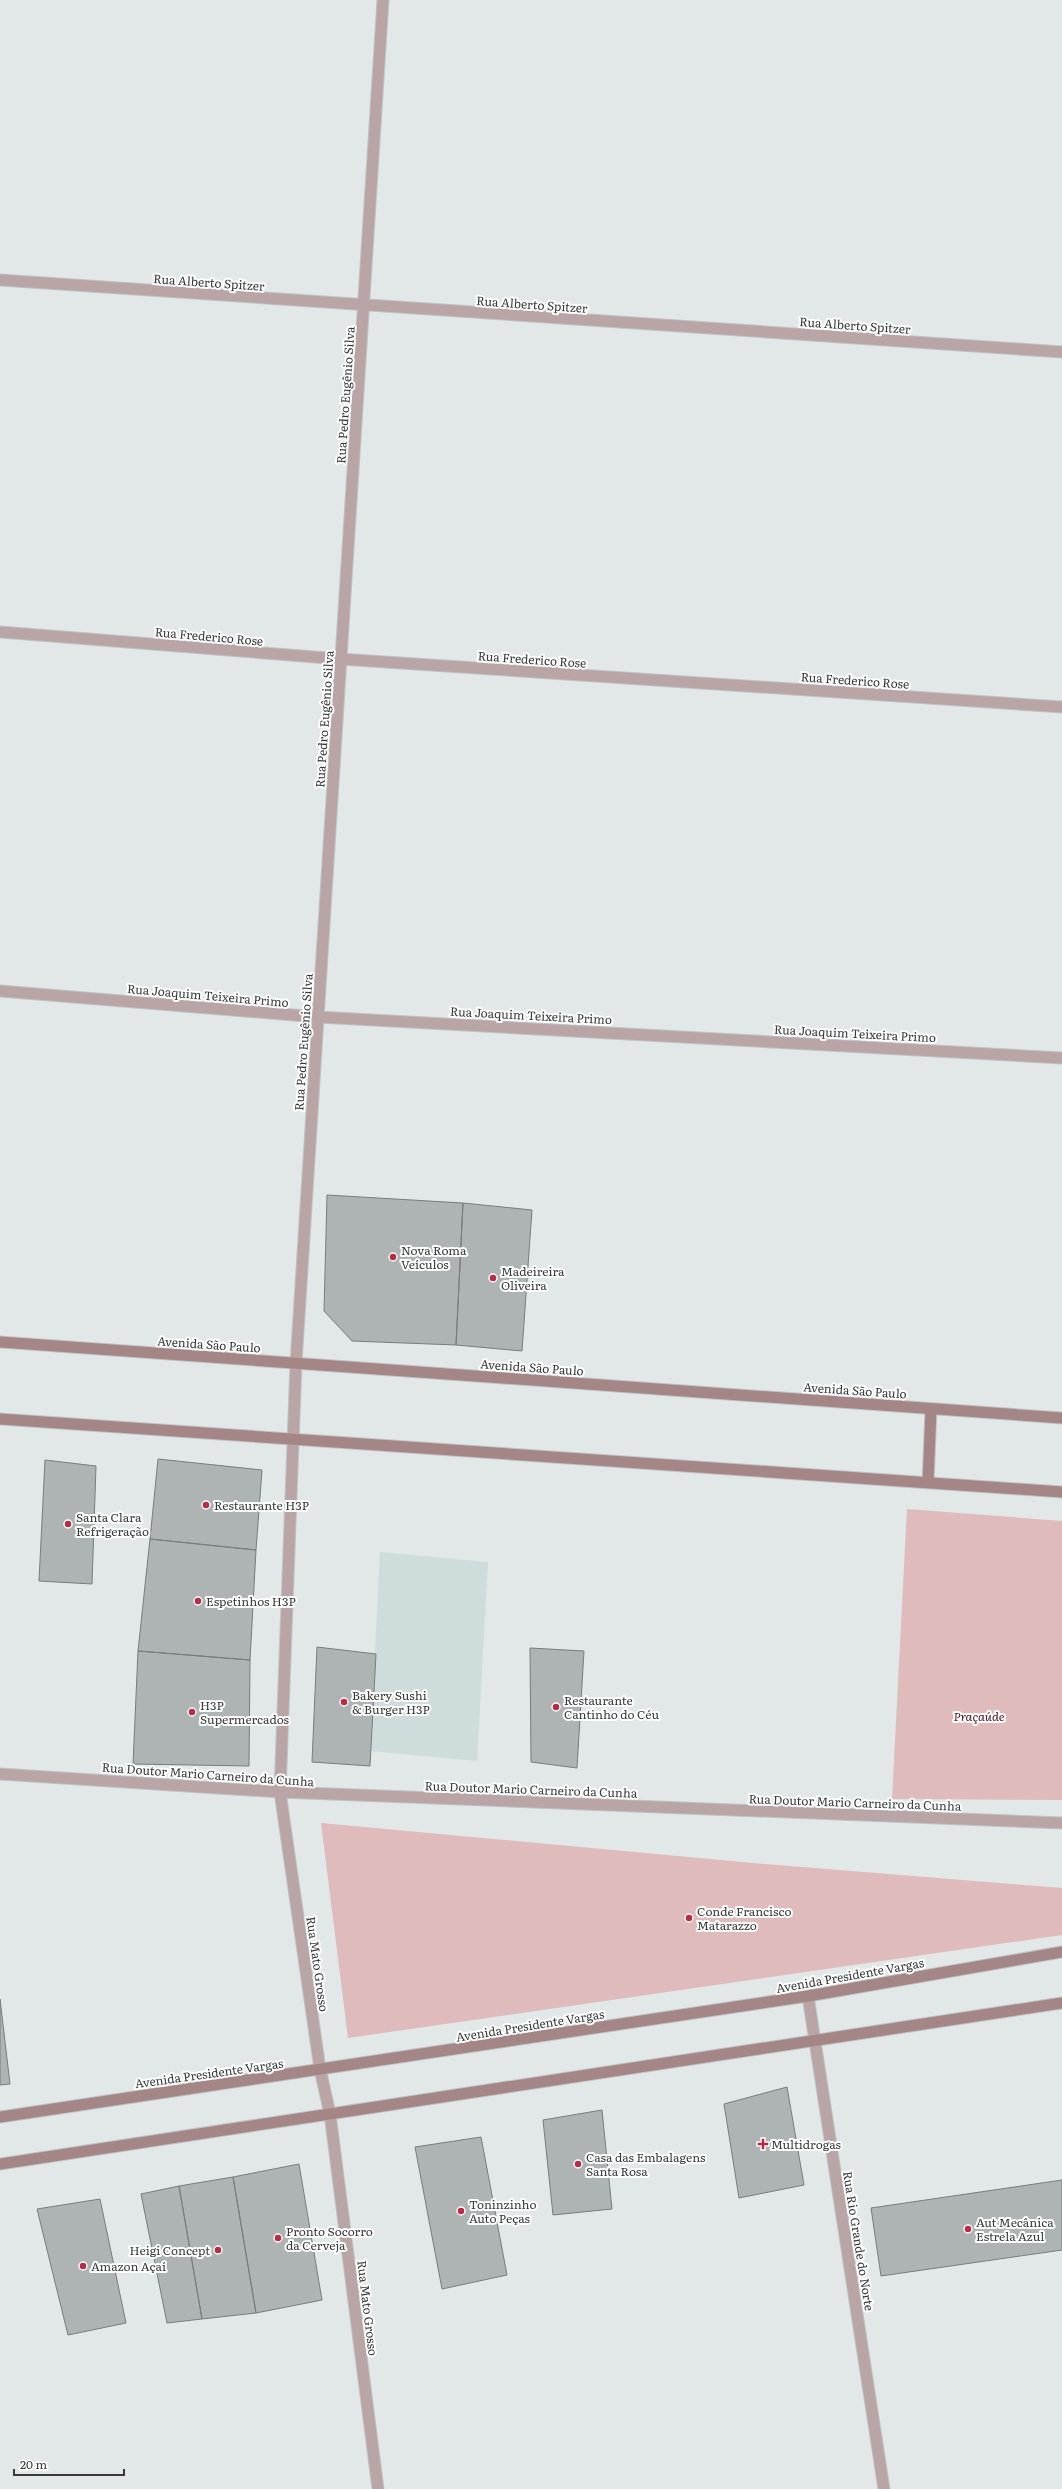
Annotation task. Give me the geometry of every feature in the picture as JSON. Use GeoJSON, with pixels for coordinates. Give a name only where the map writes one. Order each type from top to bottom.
{"type":"FeatureCollection","features":[{"type":"Feature","properties":{"kind":"main road","name":"Avenida São Paulo"},"geometry":{"type":"LineString","coordinates":[[0,1342],[1062,1418]]}},
{"type":"Feature","properties":{"kind":"main road"},"geometry":{"type":"LineString","coordinates":[[928,1482],[931,1409]]}},
{"type":"Feature","properties":{"kind":"main road"},"geometry":{"type":"LineString","coordinates":[[0,1419],[1062,1492]]}},
{"type":"Feature","properties":{"kind":"main road","name":"Avenida Presidente Vargas"},"geometry":{"type":"LineString","coordinates":[[0,2117],[808,1996],[1062,1952]]}},
{"type":"Feature","properties":{"kind":"main road"},"geometry":{"type":"LineString","coordinates":[[0,2164],[1062,2003]]}},
{"type":"Feature","properties":{"kind":"street","name":"Rua Pedro Eugênio Silva"},"geometry":{"type":"LineString","coordinates":[[294,1439],[296,1363],[383,0]]}},
{"type":"Feature","properties":{"kind":"street","name":"Rua Alberto Spitzer"},"geometry":{"type":"LineString","coordinates":[[0,280],[363,306],[1062,352]]}},
{"type":"Feature","properties":{"kind":"street","name":"Rua Frederico Rose"},"geometry":{"type":"LineString","coordinates":[[0,632],[340,659],[1062,707]]}},
{"type":"Feature","properties":{"kind":"street","name":"Rua Joaquim Teixeira Primo"},"geometry":{"type":"LineString","coordinates":[[0,991],[318,1017],[1062,1058]]}},
{"type":"Feature","properties":{"kind":"street","name":"Rua Mato Grosso"},"geometry":{"type":"LineString","coordinates":[[294,1439],[280,1792],[320,2070],[330,2114],[378,2489]]}},
{"type":"Feature","properties":{"kind":"street","name":"Rua Doutor Mario Carneiro da Cunha"},"geometry":{"type":"LineString","coordinates":[[0,1774],[280,1792],[1062,1823]]}},
{"type":"Feature","properties":{"kind":"street","name":"Rua Rio Grande do Norte"},"geometry":{"type":"LineString","coordinates":[[808,1996],[884,2489]]}},
{"type":"Feature","properties":{"kind":"shaded area"},"geometry":{"type":"Polygon","coordinates":[[[380,1552],[488,1562],[477,1761],[370,1751],[380,1552]]]}},
{"type":"Feature","properties":{"kind":"green space","name":"Praçaúde"},"geometry":{"type":"Polygon","coordinates":[[[907,1509],[1062,1521],[1062,1800],[892,1799],[907,1509]]]}},
{"type":"Feature","properties":{"kind":"green space"},"geometry":{"type":"Polygon","coordinates":[[[321,1823],[753,1863],[1062,1888],[1062,1935],[348,2038],[321,1823]]]}},
{"type":"Feature","properties":{"kind":"building","name":"Nova Roma Veículos"},"geometry":{"type":"Polygon","coordinates":[[[327,1195],[463,1203],[456,1345],[352,1341],[324,1311],[327,1195]]]}},
{"type":"Feature","properties":{"kind":"building","name":"Madeireira Oliveira"},"geometry":{"type":"Polygon","coordinates":[[[463,1203],[532,1210],[522,1351],[456,1345],[463,1203]]]}},
{"type":"Feature","properties":{"kind":"building","name":"Restaurante H3P"},"geometry":{"type":"Polygon","coordinates":[[[158,1459],[262,1470],[256,1550],[150,1539],[158,1459]]]}},
{"type":"Feature","properties":{"kind":"building","name":"Santa Clara Refrigeração"},"geometry":{"type":"Polygon","coordinates":[[[45,1460],[96,1466],[92,1584],[39,1581],[45,1460]]]}},
{"type":"Feature","properties":{"kind":"building","name":"Espetinhos H3P"},"geometry":{"type":"Polygon","coordinates":[[[150,1539],[256,1550],[250,1660],[138,1651],[150,1539]]]}},
{"type":"Feature","properties":{"kind":"building","name":"Bakery Sushi & Burger H3P"},"geometry":{"type":"Polygon","coordinates":[[[317,1647],[376,1654],[370,1766],[312,1762],[317,1647]]]}},
{"type":"Feature","properties":{"kind":"building","name":"Restaurante Cantinho do Céu"},"geometry":{"type":"Polygon","coordinates":[[[530,1648],[584,1651],[577,1768],[531,1762],[530,1648]]]}},
{"type":"Feature","properties":{"kind":"building","name":"H3P Supermercados"},"geometry":{"type":"Polygon","coordinates":[[[138,1651],[250,1660],[249,1766],[133,1764],[138,1651]]]}},
{"type":"Feature","properties":{"kind":"building"},"geometry":{"type":"Polygon","coordinates":[[[0,1999],[10,2084],[0,2085],[0,1999]]]}},
{"type":"Feature","properties":{"kind":"building","name":"Multidrogas"},"geometry":{"type":"Polygon","coordinates":[[[787,2087],[804,2185],[739,2198],[724,2104],[787,2087]]]}},
{"type":"Feature","properties":{"kind":"building","name":"Casa das Embalagens Santa Rosa"},"geometry":{"type":"Polygon","coordinates":[[[602,2110],[612,2209],[553,2215],[543,2120],[602,2110]]]}},
{"type":"Feature","properties":{"kind":"building","name":"Toninzinho Auto Peças"},"geometry":{"type":"Polygon","coordinates":[[[481,2137],[507,2275],[442,2289],[415,2147],[481,2137]]]}},
{"type":"Feature","properties":{"kind":"building","name":"Pronto Socorro da Cerveja"},"geometry":{"type":"Polygon","coordinates":[[[299,2164],[322,2300],[256,2313],[233,2177],[299,2164]]]}},
{"type":"Feature","properties":{"kind":"building","name":"Heigi Concept"},"geometry":{"type":"Polygon","coordinates":[[[233,2177],[256,2313],[202,2319],[179,2186],[233,2177]]]}},
{"type":"Feature","properties":{"kind":"building","name":"Aut Mecânica Estrela Azul"},"geometry":{"type":"Polygon","coordinates":[[[1062,2180],[1062,2250],[881,2276],[871,2208],[1062,2180]]]}},
{"type":"Feature","properties":{"kind":"building"},"geometry":{"type":"Polygon","coordinates":[[[179,2186],[202,2319],[167,2323],[141,2194],[179,2186]]]}},
{"type":"Feature","properties":{"kind":"building","name":"Amazon Açaí"},"geometry":{"type":"Polygon","coordinates":[[[100,2199],[126,2323],[68,2335],[37,2209],[100,2199]]]}},
{"type":"Feature","properties":{"kind":"place","name":"Nova Roma Veículos"},"geometry":{"type":"Point","coordinates":[393,1257]}},
{"type":"Feature","properties":{"kind":"place","name":"Madeireira Oliveira"},"geometry":{"type":"Point","coordinates":[493,1278]}},
{"type":"Feature","properties":{"kind":"place","name":"Restaurante H3P"},"geometry":{"type":"Point","coordinates":[206,1505]}},
{"type":"Feature","properties":{"kind":"place","name":"Santa Clara Refrigeração"},"geometry":{"type":"Point","coordinates":[68,1524]}},
{"type":"Feature","properties":{"kind":"place","name":"Espetinhos H3P"},"geometry":{"type":"Point","coordinates":[198,1601]}},
{"type":"Feature","properties":{"kind":"place","name":"Bakery Sushi & Burger H3P"},"geometry":{"type":"Point","coordinates":[344,1702]}},
{"type":"Feature","properties":{"kind":"place","name":"Restaurante Cantinho do Céu"},"geometry":{"type":"Point","coordinates":[556,1707]}},
{"type":"Feature","properties":{"kind":"place","name":"H3P Supermercados"},"geometry":{"type":"Point","coordinates":[192,1712]}},
{"type":"Feature","properties":{"kind":"place","name":"Conde Francisco Matarazzo"},"geometry":{"type":"Point","coordinates":[689,1918]}},
{"type":"Feature","properties":{"kind":"place","name":"Multidrogas"},"geometry":{"type":"Point","coordinates":[763,2144]}},
{"type":"Feature","properties":{"kind":"place","name":"Casa das Embalagens Santa Rosa"},"geometry":{"type":"Point","coordinates":[578,2164]}},
{"type":"Feature","properties":{"kind":"place","name":"Toninzinho Auto Peças"},"geometry":{"type":"Point","coordinates":[461,2211]}},
{"type":"Feature","properties":{"kind":"place","name":"Aut Mecânica Estrela Azul"},"geometry":{"type":"Point","coordinates":[968,2229]}},
{"type":"Feature","properties":{"kind":"place","name":"Pronto Socorro da Cerveja"},"geometry":{"type":"Point","coordinates":[278,2238]}},
{"type":"Feature","properties":{"kind":"place","name":"Heigi Concept"},"geometry":{"type":"Point","coordinates":[218,2250]}},
{"type":"Feature","properties":{"kind":"place","name":"Amazon Açaí"},"geometry":{"type":"Point","coordinates":[83,2266]}}]}
